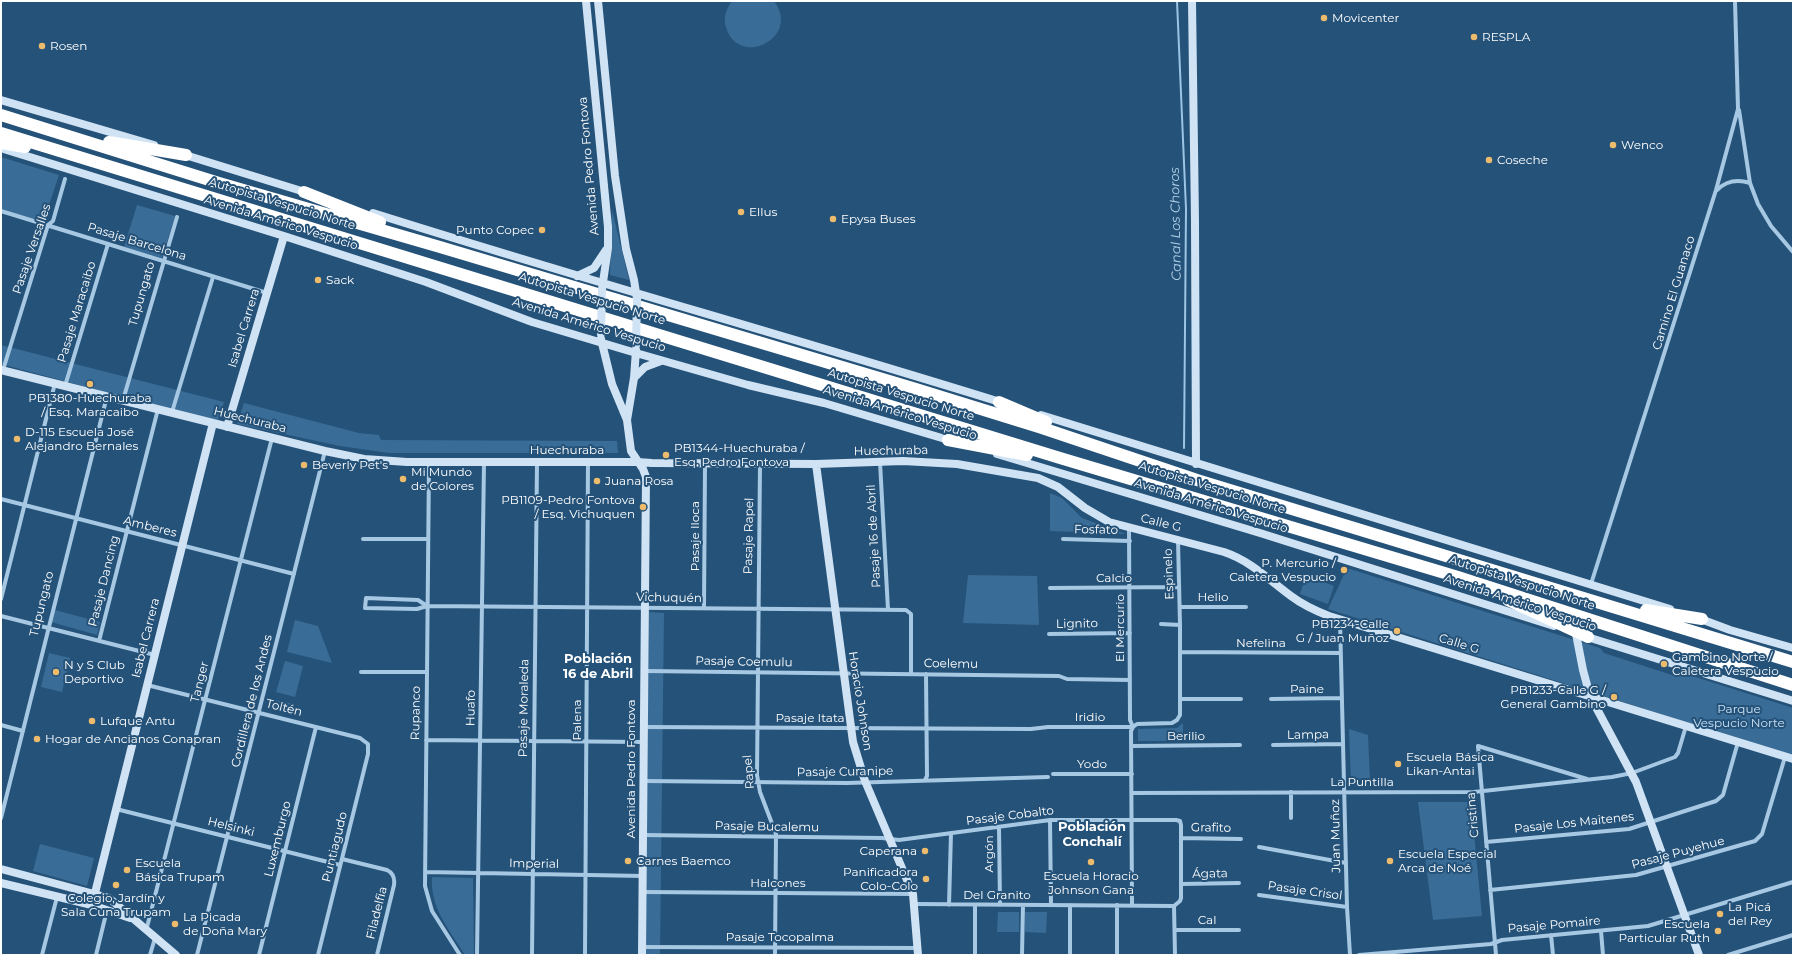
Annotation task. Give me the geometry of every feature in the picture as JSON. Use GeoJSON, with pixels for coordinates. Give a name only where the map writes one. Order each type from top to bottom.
{"type":"FeatureCollection","features":[{"type":"Feature","properties":{"kind":"highway","name":"Autopista Vespucio Norte"},"geometry":{"type":"LineString","coordinates":[[1,115],[219,183],[440,247],[916,389],[1042,428],[1126,457],[1793,662]]}},
{"type":"Feature","properties":{"kind":"highway","name":"Autopista Vespucio Norte"},"geometry":{"type":"LineString","coordinates":[[1,133],[1060,458],[1206,500],[1458,577],[1793,685]]}},
{"type":"Feature","properties":{"kind":"highway"},"geometry":{"type":"LineString","coordinates":[[65,134],[186,155]]}},
{"type":"Feature","properties":{"kind":"highway"},"geometry":{"type":"LineString","coordinates":[[1,143],[86,158]]}},
{"type":"Feature","properties":{"kind":"highway"},"geometry":{"type":"LineString","coordinates":[[304,192],[440,247]]}},
{"type":"Feature","properties":{"kind":"highway"},"geometry":{"type":"LineString","coordinates":[[999,402],[1126,457]]}},
{"type":"Feature","properties":{"kind":"highway"},"geometry":{"type":"LineString","coordinates":[[948,440],[1017,453],[1060,458]]}},
{"type":"Feature","properties":{"kind":"highway"},"geometry":{"type":"LineString","coordinates":[[1458,577],[1588,637]]}},
{"type":"Feature","properties":{"kind":"highway"},"geometry":{"type":"LineString","coordinates":[[1604,604],[1702,619]]}},
{"type":"Feature","properties":{"kind":"main road","name":"Avenida Pedro Fontova"},"geometry":{"type":"LineString","coordinates":[[586,1],[608,227],[608,248],[602,287],[601,338],[612,384],[627,420],[631,452],[643,469],[646,480],[642,951]]}},
{"type":"Feature","properties":{"kind":"main road","name":"Avenida Pedro Fontova"},"geometry":{"type":"LineString","coordinates":[[598,1],[615,176],[626,249],[637,297],[634,378],[627,420]]}},
{"type":"Feature","properties":{"kind":"main road"},"geometry":{"type":"LineString","coordinates":[[1192,1],[1196,464]]}},
{"type":"Feature","properties":{"kind":"main road"},"geometry":{"type":"LineString","coordinates":[[1,100],[186,155],[577,276],[602,287],[774,333],[1196,464],[1591,584],[1702,619],[1730,630],[1793,648]]}},
{"type":"Feature","properties":{"kind":"main road","name":"Avenida Américo Vespucio"},"geometry":{"type":"LineString","coordinates":[[1,148],[426,282],[532,322],[601,338],[636,349],[663,361],[742,384],[824,403],[1260,533],[1576,634],[1793,701]]}},
{"type":"Feature","properties":{"kind":"main road","name":"Isabel Carrera"},"geometry":{"type":"LineString","coordinates":[[227,426],[284,236]]}},
{"type":"Feature","properties":{"kind":"main road"},"geometry":{"type":"LineString","coordinates":[[577,276],[594,268],[608,248]]}},
{"type":"Feature","properties":{"kind":"main road"},"geometry":{"type":"LineString","coordinates":[[634,378],[645,367],[663,361]]}},
{"type":"Feature","properties":{"kind":"main road","name":"Huechuraba"},"geometry":{"type":"LineString","coordinates":[[2,370],[325,451],[379,460],[429,462],[637,462],[705,464],[816,464],[922,461],[957,464],[1038,478],[1058,487],[1099,517],[1130,528]]}},
{"type":"Feature","properties":{"kind":"main road","name":"Isabel Carrera"},"geometry":{"type":"LineString","coordinates":[[92,905],[213,423]]}},
{"type":"Feature","properties":{"kind":"main road","name":"Horacio Johnson"},"geometry":{"type":"LineString","coordinates":[[816,464],[850,728],[856,756],[865,781],[913,894],[918,951]]}},
{"type":"Feature","properties":{"kind":"main road","name":"Calle G"},"geometry":{"type":"LineString","coordinates":[[1130,528],[1178,539],[1240,558],[1300,602],[1318,612],[1340,620],[1789,758]]}},
{"type":"Feature","properties":{"kind":"main road"},"geometry":{"type":"LineString","coordinates":[[1576,634],[1590,696],[1632,773],[1700,955]]}},
{"type":"Feature","properties":{"kind":"main road"},"geometry":{"type":"LineString","coordinates":[[1,879],[2,870],[95,893],[114,901],[131,918],[176,955]]}},
{"type":"Feature","properties":{"kind":"main road"},"geometry":{"type":"LineString","coordinates":[[1,883],[92,905],[131,918]]}},
{"type":"Feature","properties":{"kind":"street","name":"Camino El Guanaco"},"geometry":{"type":"LineString","coordinates":[[1591,584],[1716,190],[1738,109],[1735,1]]}},
{"type":"Feature","properties":{"kind":"street"},"geometry":{"type":"LineString","coordinates":[[1738,109],[1750,183],[1758,204],[1771,226],[1793,252]]}},
{"type":"Feature","properties":{"kind":"street","name":"Pasaje Versalles"},"geometry":{"type":"LineString","coordinates":[[2,370],[48,225],[53,221],[65,180]]}},
{"type":"Feature","properties":{"kind":"street"},"geometry":{"type":"LineString","coordinates":[[1716,190],[1724,184],[1733,181],[1750,183]]}},
{"type":"Feature","properties":{"kind":"street","name":"Pasaje Barcelona"},"geometry":{"type":"LineString","coordinates":[[1,211],[267,293]]}},
{"type":"Feature","properties":{"kind":"street","name":"Tupungato"},"geometry":{"type":"LineString","coordinates":[[123,400],[177,217]]}},
{"type":"Feature","properties":{"kind":"street","name":"Pasaje Maracaibo"},"geometry":{"type":"LineString","coordinates":[[65,386],[108,244]]}},
{"type":"Feature","properties":{"kind":"street"},"geometry":{"type":"LineString","coordinates":[[172,413],[213,277]]}},
{"type":"Feature","properties":{"kind":"street"},"geometry":{"type":"LineString","coordinates":[[1,599],[55,383]]}},
{"type":"Feature","properties":{"kind":"street","name":"Tupungato"},"geometry":{"type":"LineString","coordinates":[[1,818],[107,396]]}},
{"type":"Feature","properties":{"kind":"street","name":"Pasaje Dancing"},"geometry":{"type":"LineString","coordinates":[[99,641],[158,409]]}},
{"type":"Feature","properties":{"kind":"street","name":"Tanger"},"geometry":{"type":"LineString","coordinates":[[146,931],[272,438]]}},
{"type":"Feature","properties":{"kind":"street","name":"Cordillera de los Andes"},"geometry":{"type":"LineString","coordinates":[[197,955],[325,451]]}},
{"type":"Feature","properties":{"kind":"street","name":"Rupanco"},"geometry":{"type":"LineString","coordinates":[[429,462],[426,672],[426,893],[429,905],[460,955]]}},
{"type":"Feature","properties":{"kind":"street","name":"Huafo"},"geometry":{"type":"LineString","coordinates":[[477,955],[484,462]]}},
{"type":"Feature","properties":{"kind":"street","name":"Pasaje Moraleda"},"geometry":{"type":"LineString","coordinates":[[532,955],[537,462]]}},
{"type":"Feature","properties":{"kind":"street","name":"Palena"},"geometry":{"type":"LineString","coordinates":[[585,955],[588,462]]}},
{"type":"Feature","properties":{"kind":"street","name":"Pasaje 16 de Abril"},"geometry":{"type":"LineString","coordinates":[[880,462],[888,610]]}},
{"type":"Feature","properties":{"kind":"street","name":"Pasaje Iloca"},"geometry":{"type":"LineString","coordinates":[[704,608],[705,464]]}},
{"type":"Feature","properties":{"kind":"street","name":"Pasaje Rapel"},"geometry":{"type":"LineString","coordinates":[[758,609],[760,464]]}},
{"type":"Feature","properties":{"kind":"street","name":"Amberes"},"geometry":{"type":"LineString","coordinates":[[1,499],[294,574]]}},
{"type":"Feature","properties":{"kind":"street","name":"El Mercurio"},"geometry":{"type":"LineString","coordinates":[[1130,528],[1130,720],[1133,727],[1131,731],[1132,905]]}},
{"type":"Feature","properties":{"kind":"street"},"geometry":{"type":"LineString","coordinates":[[363,539],[428,539]]}},
{"type":"Feature","properties":{"kind":"street","name":"Fosfato"},"geometry":{"type":"LineString","coordinates":[[1063,539],[1130,541]]}},
{"type":"Feature","properties":{"kind":"street","name":"Espinelo"},"geometry":{"type":"LineString","coordinates":[[1178,539],[1180,607]]}},
{"type":"Feature","properties":{"kind":"street","name":"Calcio"},"geometry":{"type":"LineString","coordinates":[[1050,588],[1179,587]]}},
{"type":"Feature","properties":{"kind":"street","name":"Vichuquén"},"geometry":{"type":"LineString","coordinates":[[427,606],[418,600],[366,598],[365,608],[417,609],[427,606],[482,606],[906,610],[910,612],[911,674]]}},
{"type":"Feature","properties":{"kind":"street"},"geometry":{"type":"LineString","coordinates":[[1133,727],[1140,724],[1175,722],[1180,716],[1180,607]]}},
{"type":"Feature","properties":{"kind":"street","name":"Helio"},"geometry":{"type":"LineString","coordinates":[[1180,607],[1246,607]]}},
{"type":"Feature","properties":{"kind":"street","name":"Rapel"},"geometry":{"type":"LineString","coordinates":[[758,609],[757,782],[775,828],[776,837],[775,955]]}},
{"type":"Feature","properties":{"kind":"street"},"geometry":{"type":"LineString","coordinates":[[1,616],[155,655]]}},
{"type":"Feature","properties":{"kind":"street","name":"Juan Muñoz"},"geometry":{"type":"LineString","coordinates":[[1340,620],[1347,907],[1350,955]]}},
{"type":"Feature","properties":{"kind":"street"},"geometry":{"type":"LineString","coordinates":[[1161,624],[1180,625]]}},
{"type":"Feature","properties":{"kind":"street","name":"Lignito"},"geometry":{"type":"LineString","coordinates":[[1049,634],[1130,632]]}},
{"type":"Feature","properties":{"kind":"street","name":"Nefelina"},"geometry":{"type":"LineString","coordinates":[[1180,652],[1341,653]]}},
{"type":"Feature","properties":{"kind":"street","name":"Pasaje Coemulu"},"geometry":{"type":"LineString","coordinates":[[644,671],[843,673]]}},
{"type":"Feature","properties":{"kind":"street"},"geometry":{"type":"LineString","coordinates":[[361,672],[426,672]]}},
{"type":"Feature","properties":{"kind":"street","name":"Coelemu"},"geometry":{"type":"LineString","coordinates":[[843,673],[1059,676],[1067,679],[1130,680]]}},
{"type":"Feature","properties":{"kind":"street"},"geometry":{"type":"LineString","coordinates":[[925,780],[927,776],[926,674]]}},
{"type":"Feature","properties":{"kind":"street","name":"Toltén"},"geometry":{"type":"LineString","coordinates":[[147,685],[360,738],[368,744]]}},
{"type":"Feature","properties":{"kind":"street","name":"Paine"},"geometry":{"type":"LineString","coordinates":[[1271,699],[1342,698]]}},
{"type":"Feature","properties":{"kind":"street"},"geometry":{"type":"LineString","coordinates":[[1180,699],[1241,699]]}},
{"type":"Feature","properties":{"kind":"street"},"geometry":{"type":"LineString","coordinates":[[1,725],[23,731]]}},
{"type":"Feature","properties":{"kind":"street","name":"La Puntilla"},"geometry":{"type":"LineString","coordinates":[[1132,793],[1481,791],[1590,780],[1632,773],[1677,756],[1686,726]]}},
{"type":"Feature","properties":{"kind":"street","name":"Luxemburgo"},"geometry":{"type":"LineString","coordinates":[[259,955],[316,727]]}},
{"type":"Feature","properties":{"kind":"street","name":"Pasaje Itata"},"geometry":{"type":"LineString","coordinates":[[644,727],[1031,729],[1048,727]]}},
{"type":"Feature","properties":{"kind":"street","name":"Iridio"},"geometry":{"type":"LineString","coordinates":[[1048,727],[1133,727]]}},
{"type":"Feature","properties":{"kind":"street"},"geometry":{"type":"LineString","coordinates":[[426,740],[644,742]]}},
{"type":"Feature","properties":{"kind":"street","name":"Pasaje Los Maitenes"},"geometry":{"type":"LineString","coordinates":[[1486,842],[1624,830],[1720,799],[1723,794],[1738,742]]}},
{"type":"Feature","properties":{"kind":"street","name":"Puntiagudo"},"geometry":{"type":"LineString","coordinates":[[318,955],[368,754],[368,744]]}},
{"type":"Feature","properties":{"kind":"street","name":"Lampa"},"geometry":{"type":"LineString","coordinates":[[1273,745],[1344,744]]}},
{"type":"Feature","properties":{"kind":"street","name":"Berilio"},"geometry":{"type":"LineString","coordinates":[[1132,746],[1240,745]]}},
{"type":"Feature","properties":{"kind":"street","name":"Cristina"},"geometry":{"type":"LineString","coordinates":[[1496,955],[1478,746],[1590,780]]}},
{"type":"Feature","properties":{"kind":"street","name":"Pasaje Puyehue"},"geometry":{"type":"LineString","coordinates":[[1490,890],[1628,877],[1696,859],[1759,839],[1789,758]]}},
{"type":"Feature","properties":{"kind":"street","name":"Yodo"},"geometry":{"type":"LineString","coordinates":[[1053,774],[1132,774]]}},
{"type":"Feature","properties":{"kind":"street","name":"Pasaje Curanipe"},"geometry":{"type":"LineString","coordinates":[[643,781],[847,783],[865,781],[1048,777]]}},
{"type":"Feature","properties":{"kind":"street"},"geometry":{"type":"LineString","coordinates":[[1291,792],[1291,818]]}},
{"type":"Feature","properties":{"kind":"street","name":"Helsinki"},"geometry":{"type":"LineString","coordinates":[[116,809],[340,864]]}},
{"type":"Feature","properties":{"kind":"street"},"geometry":{"type":"LineString","coordinates":[[1050,820],[1050,905]]}},
{"type":"Feature","properties":{"kind":"street","name":"Pasaje Cobalto"},"geometry":{"type":"LineString","coordinates":[[891,840],[1050,820],[1176,820],[1180,821],[1181,838]]}},
{"type":"Feature","properties":{"kind":"street","name":"Argón"},"geometry":{"type":"LineString","coordinates":[[999,827],[1000,905]]}},
{"type":"Feature","properties":{"kind":"street"},"geometry":{"type":"LineString","coordinates":[[949,905],[951,833]]}},
{"type":"Feature","properties":{"kind":"street","name":"Pasaje Bucalemu"},"geometry":{"type":"LineString","coordinates":[[643,835],[891,840]]}},
{"type":"Feature","properties":{"kind":"street"},"geometry":{"type":"LineString","coordinates":[[1175,955],[1176,930],[1174,906],[1180,901],[1181,838]]}},
{"type":"Feature","properties":{"kind":"street","name":"Grafito"},"geometry":{"type":"LineString","coordinates":[[1181,838],[1241,839]]}},
{"type":"Feature","properties":{"kind":"street"},"geometry":{"type":"LineString","coordinates":[[1259,847],[1346,863]]}},
{"type":"Feature","properties":{"kind":"street","name":"Filadelfia"},"geometry":{"type":"LineString","coordinates":[[342,859],[387,870],[393,876],[394,884],[377,955]]}},
{"type":"Feature","properties":{"kind":"street","name":"Imperial"},"geometry":{"type":"LineString","coordinates":[[425,872],[642,876]]}},
{"type":"Feature","properties":{"kind":"street","name":"Pasaje Pomaire"},"geometry":{"type":"LineString","coordinates":[[1359,955],[1648,926],[1793,882]]}},
{"type":"Feature","properties":{"kind":"street","name":"Ágata"},"geometry":{"type":"LineString","coordinates":[[1181,884],[1239,883]]}},
{"type":"Feature","properties":{"kind":"street","name":"Halcones"},"geometry":{"type":"LineString","coordinates":[[642,892],[913,894]]}},
{"type":"Feature","properties":{"kind":"street","name":"Pasaje Crisol"},"geometry":{"type":"LineString","coordinates":[[1259,895],[1347,907]]}},
{"type":"Feature","properties":{"kind":"street"},"geometry":{"type":"LineString","coordinates":[[42,955],[57,897]]}},
{"type":"Feature","properties":{"kind":"street","name":"Del Granito"},"geometry":{"type":"LineString","coordinates":[[915,904],[1174,906]]}},
{"type":"Feature","properties":{"kind":"street"},"geometry":{"type":"LineString","coordinates":[[975,905],[975,955]]}},
{"type":"Feature","properties":{"kind":"street"},"geometry":{"type":"LineString","coordinates":[[1022,905],[1022,955]]}},
{"type":"Feature","properties":{"kind":"street"},"geometry":{"type":"LineString","coordinates":[[1070,905],[1070,955]]}},
{"type":"Feature","properties":{"kind":"street"},"geometry":{"type":"LineString","coordinates":[[1117,905],[1117,955]]}},
{"type":"Feature","properties":{"kind":"street"},"geometry":{"type":"LineString","coordinates":[[96,955],[107,910]]}},
{"type":"Feature","properties":{"kind":"street","name":"Cal"},"geometry":{"type":"LineString","coordinates":[[1176,930],[1239,930]]}},
{"type":"Feature","properties":{"kind":"street"},"geometry":{"type":"LineString","coordinates":[[1601,931],[1603,955]]}},
{"type":"Feature","properties":{"kind":"street"},"geometry":{"type":"LineString","coordinates":[[1551,935],[1553,955]]}},
{"type":"Feature","properties":{"kind":"street"},"geometry":{"type":"LineString","coordinates":[[1728,955],[1793,935]]}},
{"type":"Feature","properties":{"kind":"street"},"geometry":{"type":"LineString","coordinates":[[150,955],[155,938]]}},
{"type":"Feature","properties":{"kind":"street","name":"Pasaje Tocopalma"},"geometry":{"type":"LineString","coordinates":[[642,951],[775,947],[918,951]]}},
{"type":"Feature","properties":{"kind":"green space"},"geometry":{"type":"Polygon","coordinates":[[[732,1],[774,1],[780,14],[780,27],[774,37],[765,44],[754,47],[742,46],[733,39],[726,27],[725,20],[728,7],[732,1]]]}},
{"type":"Feature","properties":{"kind":"green space"},"geometry":{"type":"Polygon","coordinates":[[[1,157],[59,175],[43,223],[1,209],[1,157]]]}},
{"type":"Feature","properties":{"kind":"green space"},"geometry":{"type":"Polygon","coordinates":[[[137,205],[175,216],[162,258],[124,247],[137,205]]]}},
{"type":"Feature","properties":{"kind":"green space"},"geometry":{"type":"Polygon","coordinates":[[[612,210],[629,280],[610,275],[612,210]]]}},
{"type":"Feature","properties":{"kind":"green space"},"geometry":{"type":"Polygon","coordinates":[[[1,345],[224,402],[218,420],[167,409],[1,364],[1,345]]]}},
{"type":"Feature","properties":{"kind":"green space"},"geometry":{"type":"Polygon","coordinates":[[[244,403],[359,433],[379,435],[381,440],[617,441],[618,453],[389,453],[340,446],[237,424],[244,403]]]}},
{"type":"Feature","properties":{"kind":"green space"},"geometry":{"type":"Polygon","coordinates":[[[1050,493],[1062,498],[1082,518],[1126,534],[1050,531],[1050,493]]]}},
{"type":"Feature","properties":{"kind":"green space","name":"Parque Vespucio Norte"},"geometry":{"type":"Polygon","coordinates":[[[1347,568],[1600,648],[1604,653],[1675,676],[1686,674],[1793,708],[1793,757],[1328,609],[1347,568]]]}},
{"type":"Feature","properties":{"kind":"green space"},"geometry":{"type":"Polygon","coordinates":[[[968,575],[1037,576],[1039,625],[963,623],[968,575]]]}},
{"type":"Feature","properties":{"kind":"green space"},"geometry":{"type":"Polygon","coordinates":[[[1306,575],[1334,586],[1328,604],[1300,594],[1306,575]]]}},
{"type":"Feature","properties":{"kind":"green space"},"geometry":{"type":"Polygon","coordinates":[[[55,610],[100,622],[97,635],[51,622],[55,610]]]}},
{"type":"Feature","properties":{"kind":"green space"},"geometry":{"type":"Polygon","coordinates":[[[649,612],[664,613],[660,955],[645,955],[649,612]]]}},
{"type":"Feature","properties":{"kind":"green space"},"geometry":{"type":"Polygon","coordinates":[[[295,620],[318,626],[332,663],[287,652],[295,620]]]}},
{"type":"Feature","properties":{"kind":"green space","name":"N y S Club Deportivo"},"geometry":{"type":"Polygon","coordinates":[[[49,653],[70,658],[62,692],[41,687],[49,653]]]}},
{"type":"Feature","properties":{"kind":"green space"},"geometry":{"type":"Polygon","coordinates":[[[285,661],[303,666],[295,697],[276,692],[285,661]]]}},
{"type":"Feature","properties":{"kind":"green space"},"geometry":{"type":"Polygon","coordinates":[[[271,699],[293,704],[291,714],[269,709],[271,699]]]}},
{"type":"Feature","properties":{"kind":"green space"},"geometry":{"type":"Polygon","coordinates":[[[1183,723],[1183,741],[1138,741],[1138,729],[1177,728],[1183,723]]]}},
{"type":"Feature","properties":{"kind":"green space"},"geometry":{"type":"Polygon","coordinates":[[[1349,729],[1368,735],[1370,780],[1351,781],[1349,729]]]}},
{"type":"Feature","properties":{"kind":"green space"},"geometry":{"type":"Polygon","coordinates":[[[1418,802],[1471,802],[1482,916],[1433,920],[1418,802]]]}},
{"type":"Feature","properties":{"kind":"green space"},"geometry":{"type":"Polygon","coordinates":[[[40,844],[94,858],[87,886],[33,871],[40,844]]]}},
{"type":"Feature","properties":{"kind":"green space"},"geometry":{"type":"Polygon","coordinates":[[[432,877],[473,878],[474,955],[465,955],[442,918],[434,899],[432,877]]]}},
{"type":"Feature","properties":{"kind":"green space"},"geometry":{"type":"Polygon","coordinates":[[[998,912],[1019,912],[1019,932],[997,932],[998,912]]]}},
{"type":"Feature","properties":{"kind":"green space"},"geometry":{"type":"Polygon","coordinates":[[[1025,912],[1047,912],[1046,933],[1025,932],[1025,912]]]}},
{"type":"Feature","properties":{"kind":"waterway","name":"Canal Los Choros"},"geometry":{"type":"LineString","coordinates":[[1177,1],[1186,209],[1184,448]]}},
{"type":"Feature","properties":{"kind":"place","name":"Movicenter"},"geometry":{"type":"Point","coordinates":[1324,18]}},
{"type":"Feature","properties":{"kind":"place","name":"RESPLA"},"geometry":{"type":"Point","coordinates":[1474,37]}},
{"type":"Feature","properties":{"kind":"place","name":"Rosen"},"geometry":{"type":"Point","coordinates":[42,46]}},
{"type":"Feature","properties":{"kind":"place","name":"Wenco"},"geometry":{"type":"Point","coordinates":[1613,145]}},
{"type":"Feature","properties":{"kind":"place","name":"Coseche"},"geometry":{"type":"Point","coordinates":[1489,160]}},
{"type":"Feature","properties":{"kind":"place","name":"Ellus"},"geometry":{"type":"Point","coordinates":[741,212]}},
{"type":"Feature","properties":{"kind":"place","name":"Epysa Buses"},"geometry":{"type":"Point","coordinates":[833,219]}},
{"type":"Feature","properties":{"kind":"place","name":"Punto Copec"},"geometry":{"type":"Point","coordinates":[542,230]}},
{"type":"Feature","properties":{"kind":"place","name":"Sack"},"geometry":{"type":"Point","coordinates":[318,280]}},
{"type":"Feature","properties":{"kind":"place","name":"PB1380-Huechuraba / Esq. Maracaibo"},"geometry":{"type":"Point","coordinates":[90,384]}},
{"type":"Feature","properties":{"kind":"place","name":"D-115 Escuela José Alejandro Bernales"},"geometry":{"type":"Point","coordinates":[17,439]}},
{"type":"Feature","properties":{"kind":"place","name":"PB1344-Huechuraba / Esq. Pedro Fontova"},"geometry":{"type":"Point","coordinates":[666,455]}},
{"type":"Feature","properties":{"kind":"place","name":"Beverly Pet's"},"geometry":{"type":"Point","coordinates":[304,465]}},
{"type":"Feature","properties":{"kind":"place","name":"Mi Mundo de Colores"},"geometry":{"type":"Point","coordinates":[403,479]}},
{"type":"Feature","properties":{"kind":"place","name":"Juana Rosa"},"geometry":{"type":"Point","coordinates":[597,481]}},
{"type":"Feature","properties":{"kind":"place","name":"PB1109-Pedro Fontova / Esq. Vichuquen"},"geometry":{"type":"Point","coordinates":[643,507]}},
{"type":"Feature","properties":{"kind":"place","name":"P. Mercurio / Caletera Vespucio"},"geometry":{"type":"Point","coordinates":[1344,570]}},
{"type":"Feature","properties":{"kind":"place","name":"PB1234-Calle G / Juan Muñoz"},"geometry":{"type":"Point","coordinates":[1397,631]}},
{"type":"Feature","properties":{"kind":"place","name":"Gambino Norte / Caletera Vespucio"},"geometry":{"type":"Point","coordinates":[1664,664]}},
{"type":"Feature","properties":{"kind":"place","name":"N y S Club Deportivo"},"geometry":{"type":"Point","coordinates":[56,672]}},
{"type":"Feature","properties":{"kind":"place","name":"PB1233-Calle G / General Gambino"},"geometry":{"type":"Point","coordinates":[1614,697]}},
{"type":"Feature","properties":{"kind":"place","name":"Lufque Antu"},"geometry":{"type":"Point","coordinates":[92,721]}},
{"type":"Feature","properties":{"kind":"place","name":"Hogar de Ancianos Conapran"},"geometry":{"type":"Point","coordinates":[37,739]}},
{"type":"Feature","properties":{"kind":"place","name":"Escuela Básica Likan-Antai"},"geometry":{"type":"Point","coordinates":[1398,764]}},
{"type":"Feature","properties":{"kind":"place","name":"Caperana"},"geometry":{"type":"Point","coordinates":[925,851]}},
{"type":"Feature","properties":{"kind":"place","name":"Carnes Baemco"},"geometry":{"type":"Point","coordinates":[628,861]}},
{"type":"Feature","properties":{"kind":"place","name":"Escuela Especial Arca de Noé"},"geometry":{"type":"Point","coordinates":[1390,861]}},
{"type":"Feature","properties":{"kind":"place","name":"Escuela Horacio Johnson Gana"},"geometry":{"type":"Point","coordinates":[1091,862]}},
{"type":"Feature","properties":{"kind":"place","name":"Escuela Básica Trupam"},"geometry":{"type":"Point","coordinates":[127,870]}},
{"type":"Feature","properties":{"kind":"place","name":"Panificadora Colo-Colo"},"geometry":{"type":"Point","coordinates":[926,879]}},
{"type":"Feature","properties":{"kind":"place","name":"Colegio, Jardín y Sala Cuna Trupam"},"geometry":{"type":"Point","coordinates":[116,885]}},
{"type":"Feature","properties":{"kind":"place","name":"La Picá del Rey"},"geometry":{"type":"Point","coordinates":[1720,914]}},
{"type":"Feature","properties":{"kind":"place","name":"La Picada de Doña Mary"},"geometry":{"type":"Point","coordinates":[175,924]}},
{"type":"Feature","properties":{"kind":"place","name":"Escuela Particular Ruth"},"geometry":{"type":"Point","coordinates":[1718,931]}},
{"type":"Feature","properties":{"kind":"district","name":"Población 16 de Abril"},"geometry":{"type":"Point","coordinates":[598,666]}},
{"type":"Feature","properties":{"kind":"district","name":"Población Conchalí"},"geometry":{"type":"Point","coordinates":[1092,834]}}]}
